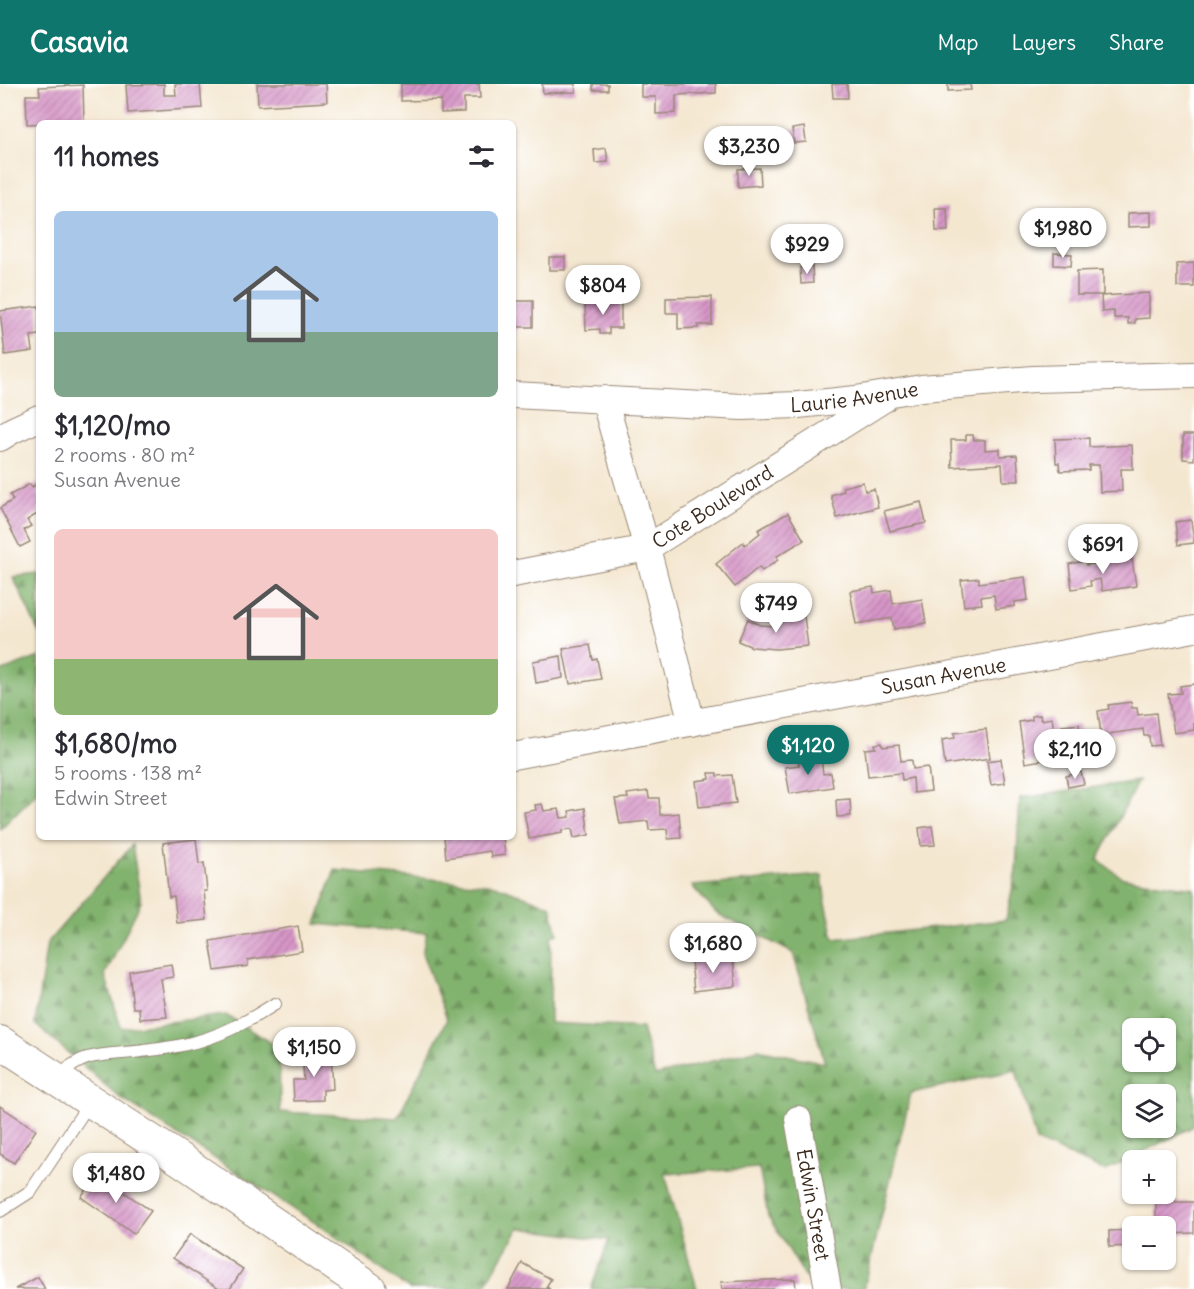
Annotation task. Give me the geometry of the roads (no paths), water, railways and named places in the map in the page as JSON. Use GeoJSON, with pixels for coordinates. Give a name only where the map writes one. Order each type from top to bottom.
{"type":"FeatureCollection","features":[{"type":"Feature","properties":{"kind":"street","name":"Laurie Avenue"},"geometry":{"type":"LineString","coordinates":[[516,395],[742,406],[798,405],[856,399],[922,388],[1033,379],[1194,375]]}},
{"type":"Feature","properties":{"kind":"street","name":"Cote Boulevard"},"geometry":{"type":"LineString","coordinates":[[516,573],[647,548],[894,393]]}},
{"type":"Feature","properties":{"kind":"street"},"geometry":{"type":"LineString","coordinates":[[604,399],[647,548],[692,723]]}},
{"type":"Feature","properties":{"kind":"street"},"geometry":{"type":"LineString","coordinates":[[0,438],[36,419]]}},
{"type":"Feature","properties":{"kind":"street","name":"Susan Avenue"},"geometry":{"type":"LineString","coordinates":[[516,755],[1194,629]]}},
{"type":"Feature","properties":{"kind":"street"},"geometry":{"type":"LineString","coordinates":[[0,1042],[181,1160],[369,1289]]}},
{"type":"Feature","properties":{"kind":"street","name":"Edwin Street"},"geometry":{"type":"LineString","coordinates":[[798,1119],[828,1289]]}},
{"type":"Feature","properties":{"kind":"lane"},"geometry":{"type":"LineString","coordinates":[[54,1078],[86,1059],[161,1049],[218,1036],[275,1004]]}},
{"type":"Feature","properties":{"kind":"lane"},"geometry":{"type":"LineString","coordinates":[[0,1211],[31,1191],[90,1102]]}}]}
